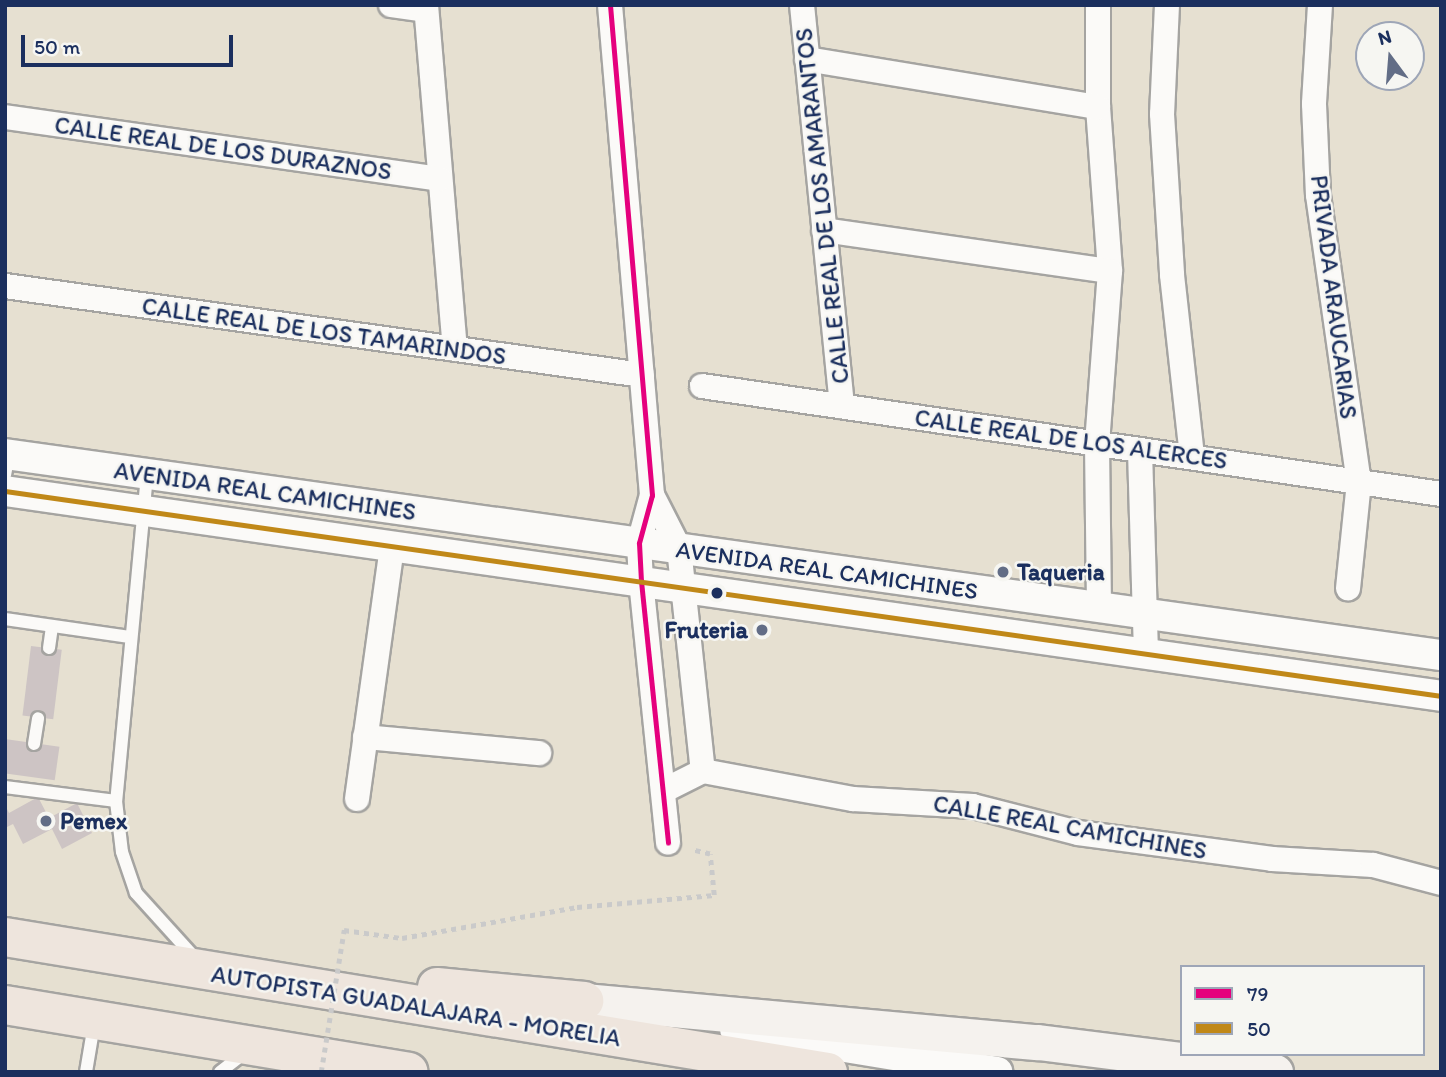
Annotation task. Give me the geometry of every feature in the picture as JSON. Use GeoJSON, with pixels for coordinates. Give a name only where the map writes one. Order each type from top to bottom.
{"type":"FeatureCollection","features":[{"type":"Feature","properties":{"kind":"highway","name":"AUTOPISTA GUADALAJARA - MORELIA"},"geometry":{"type":"LineString","coordinates":[[5,937],[281,986],[828,1072]]}},
{"type":"Feature","properties":{"kind":"highway"},"geometry":{"type":"LineString","coordinates":[[281,986],[443,988],[584,1001]]}},
{"type":"Feature","properties":{"kind":"highway"},"geometry":{"type":"LineString","coordinates":[[5,1005],[408,1072]]}},
{"type":"Feature","properties":{"kind":"main road"},"geometry":{"type":"LineString","coordinates":[[584,1001],[1025,1041],[1275,1072]]}},
{"type":"Feature","properties":{"kind":"street"},"geometry":{"type":"LineString","coordinates":[[391,5],[426,8],[455,349]]}},
{"type":"Feature","properties":{"kind":"street"},"geometry":{"type":"LineString","coordinates":[[610,5],[652,495],[639,543],[641,581],[668,843]]}},
{"type":"Feature","properties":{"kind":"street","name":"CALLE REAL DE LOS AMARANTOS"},"geometry":{"type":"LineString","coordinates":[[802,5],[842,406]]}},
{"type":"Feature","properties":{"kind":"street"},"geometry":{"type":"LineString","coordinates":[[1098,5],[1098,107],[1110,271],[1097,443],[1098,609]]}},
{"type":"Feature","properties":{"kind":"street"},"geometry":{"type":"LineString","coordinates":[[1167,5],[1162,114],[1172,275],[1192,457]]}},
{"type":"Feature","properties":{"kind":"street","name":"PRIVADA ARAUCARIAS"},"geometry":{"type":"LineString","coordinates":[[1320,5],[1314,104],[1318,195],[1359,482],[1348,588]]}},
{"type":"Feature","properties":{"kind":"street"},"geometry":{"type":"LineString","coordinates":[[807,59],[1098,107]]}},
{"type":"Feature","properties":{"kind":"street","name":"CALLE REAL DE LOS DURAZNOS"},"geometry":{"type":"LineString","coordinates":[[5,117],[440,178]]}},
{"type":"Feature","properties":{"kind":"street"},"geometry":{"type":"LineString","coordinates":[[824,230],[1110,271]]}},
{"type":"Feature","properties":{"kind":"street","name":"CALLE REAL DE LOS TAMARINDOS"},"geometry":{"type":"LineString","coordinates":[[5,286],[642,375]]}},
{"type":"Feature","properties":{"kind":"street","name":"CALLE REAL DE LOS ALERCES"},"geometry":{"type":"LineString","coordinates":[[702,386],[1441,494]]}},
{"type":"Feature","properties":{"kind":"street"},"geometry":{"type":"LineString","coordinates":[[1140,450],[1146,653]]}},
{"type":"Feature","properties":{"kind":"street","name":"AVENIDA REAL CAMICHINES"},"geometry":{"type":"LineString","coordinates":[[6,461],[147,475],[1441,655]]}},
{"type":"Feature","properties":{"kind":"street","name":"AVENIDA REAL CAMICHINES"},"geometry":{"type":"LineString","coordinates":[[5,491],[1441,696]]}},
{"type":"Feature","properties":{"kind":"street"},"geometry":{"type":"LineString","coordinates":[[652,495],[679,548],[703,771],[663,792]]}},
{"type":"Feature","properties":{"kind":"street"},"geometry":{"type":"LineString","coordinates":[[358,799],[391,547]]}},
{"type":"Feature","properties":{"kind":"street"},"geometry":{"type":"LineString","coordinates":[[365,737],[539,753]]}},
{"type":"Feature","properties":{"kind":"street","name":"CALLE REAL CAMICHINES"},"geometry":{"type":"LineString","coordinates":[[703,771],[853,799],[973,806],[1079,833],[1272,859],[1373,865],[1441,883]]}},
{"type":"Feature","properties":{"kind":"street"},"geometry":{"type":"LineString","coordinates":[[584,1001],[997,1072]]}},
{"type":"Feature","properties":{"kind":"lane"},"geometry":{"type":"LineString","coordinates":[[147,475],[116,802],[122,852],[136,893],[171,936],[212,974]]}},
{"type":"Feature","properties":{"kind":"lane"},"geometry":{"type":"LineString","coordinates":[[5,619],[130,637]]}},
{"type":"Feature","properties":{"kind":"lane"},"geometry":{"type":"LineString","coordinates":[[49,648],[52,626]]}},
{"type":"Feature","properties":{"kind":"lane"},"geometry":{"type":"LineString","coordinates":[[34,744],[38,718]]}},
{"type":"Feature","properties":{"kind":"lane"},"geometry":{"type":"LineString","coordinates":[[5,787],[29,783],[116,802]]}},
{"type":"Feature","properties":{"kind":"lane"},"geometry":{"type":"LineString","coordinates":[[86,1072],[94,1020]]}},
{"type":"Feature","properties":{"kind":"lane"},"geometry":{"type":"LineString","coordinates":[[220,1072],[252,1046]]}},
{"type":"Feature","properties":{"kind":"path"},"geometry":{"type":"LineString","coordinates":[[321,1072],[344,930],[402,938],[577,906],[714,895],[710,854],[668,843]]}},
{"type":"Feature","properties":{"kind":"building"},"geometry":{"type":"Polygon","coordinates":[[[31,646],[62,650],[53,719],[22,715],[31,646]]]}},
{"type":"Feature","properties":{"kind":"building","name":"Pemex"},"geometry":{"type":"Polygon","coordinates":[[[5,739],[59,747],[55,780],[5,773],[5,739]]]}},
{"type":"Feature","properties":{"kind":"building","name":"Pemex"},"geometry":{"type":"Polygon","coordinates":[[[38,797],[49,818],[77,803],[92,833],[62,849],[52,829],[23,844],[13,824],[5,828],[5,805],[9,813],[38,797]]]}},
{"type":"Feature","properties":{"kind":"transit line","name":"79"},"geometry":{"type":"LineString","coordinates":[[610,5],[652,495],[639,543],[641,581],[668,843]]}},
{"type":"Feature","properties":{"kind":"transit line","name":"50"},"geometry":{"type":"LineString","coordinates":[[5,491],[1441,696]]}},
{"type":"Feature","properties":{"kind":"place","name":"Taqueria"},"geometry":{"type":"Point","coordinates":[1003,572]}},
{"type":"Feature","properties":{"kind":"place","name":"Fruteria"},"geometry":{"type":"Point","coordinates":[762,630]}},
{"type":"Feature","properties":{"kind":"place","name":"Pemex"},"geometry":{"type":"Point","coordinates":[46,821]}}]}
